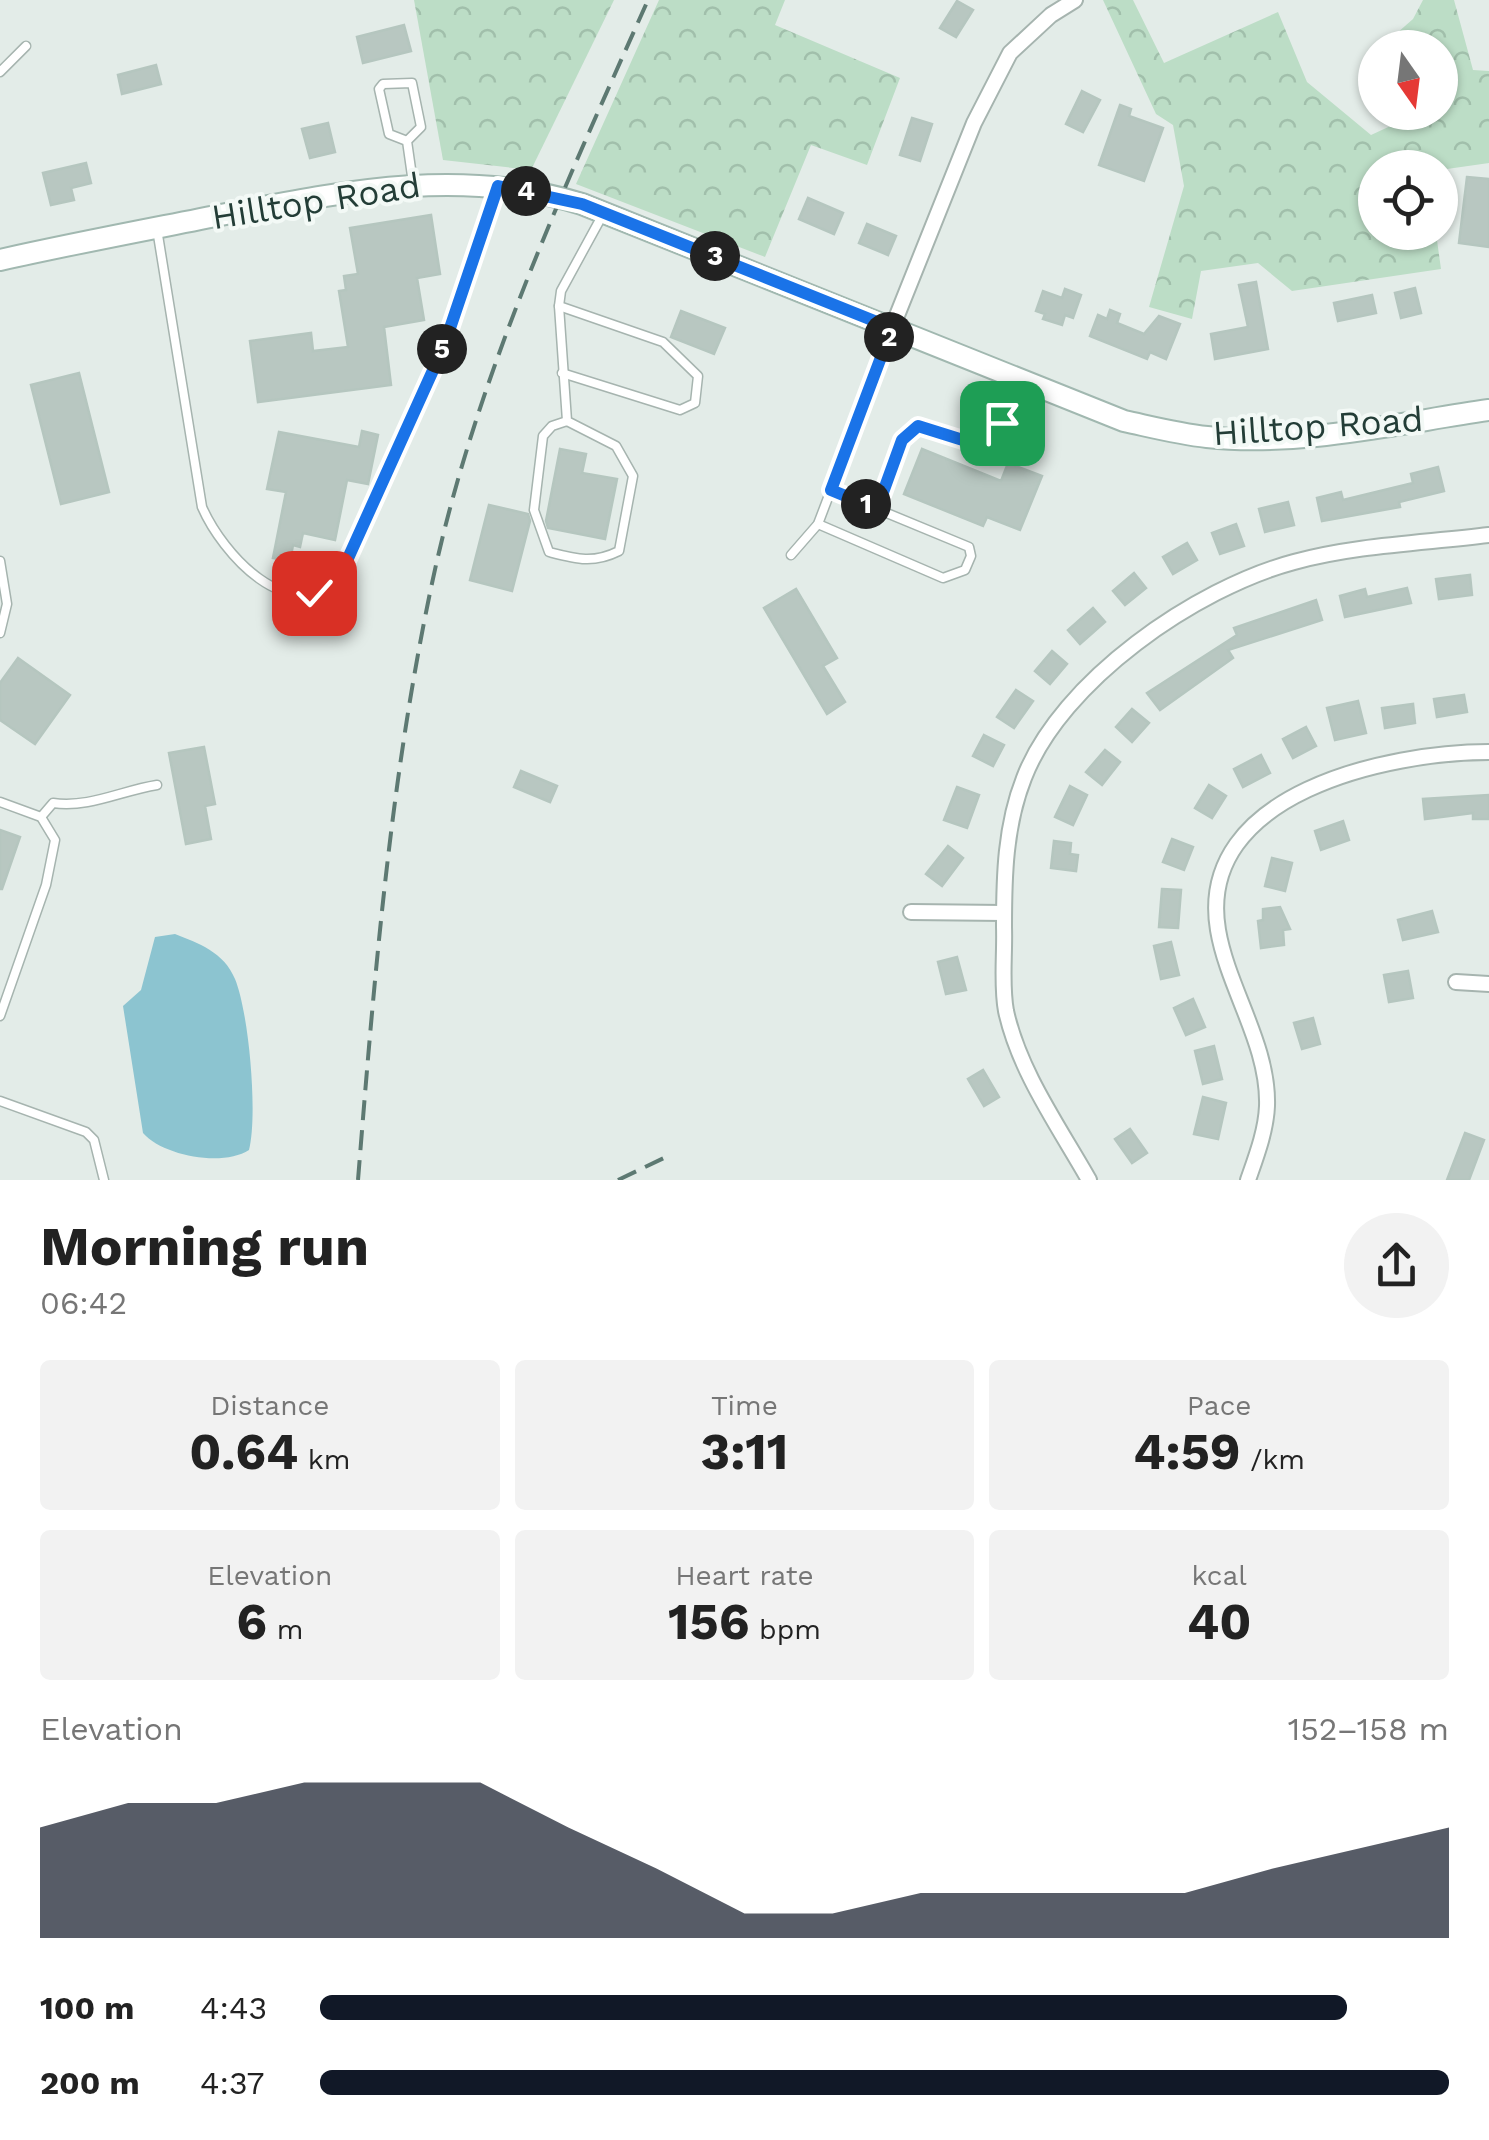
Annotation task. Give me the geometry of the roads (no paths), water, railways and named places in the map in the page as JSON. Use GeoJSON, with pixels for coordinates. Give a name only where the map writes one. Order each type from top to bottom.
{"type":"FeatureCollection","features":[{"type":"Feature","properties":{"kind":"main road","name":"Hilltop Road"},"geometry":{"type":"LineString","coordinates":[[0,260],[413,182],[498,186],[552,195],[604,212],[1124,421],[1208,437],[1326,432],[1489,410]]}},
{"type":"Feature","properties":{"kind":"street"},"geometry":{"type":"LineString","coordinates":[[892,328],[974,123],[1010,53],[1050,14],[1075,0]]}},
{"type":"Feature","properties":{"kind":"street"},"geometry":{"type":"LineString","coordinates":[[1089,1180],[1017,1048],[1005,1008],[1004,912],[1010,817],[1025,774],[1074,703],[1134,648],[1211,594],[1295,562],[1489,535]]}},
{"type":"Feature","properties":{"kind":"street"},"geometry":{"type":"LineString","coordinates":[[1248,1180],[1267,1106],[1264,1074],[1217,928],[1217,892],[1224,863],[1266,813],[1325,781],[1406,757],[1489,752]]}},
{"type":"Feature","properties":{"kind":"street"},"geometry":{"type":"LineString","coordinates":[[911,912],[1004,912]]}},
{"type":"Feature","properties":{"kind":"street"},"geometry":{"type":"LineString","coordinates":[[1456,982],[1489,984]]}},
{"type":"Feature","properties":{"kind":"lane"},"geometry":{"type":"LineString","coordinates":[[0,72],[26,46]]}},
{"type":"Feature","properties":{"kind":"lane"},"geometry":{"type":"LineString","coordinates":[[412,83],[421,127],[407,141],[389,134],[379,89],[383,84],[412,83]]}},
{"type":"Feature","properties":{"kind":"lane"},"geometry":{"type":"LineString","coordinates":[[407,141],[413,182]]}},
{"type":"Feature","properties":{"kind":"lane"},"geometry":{"type":"LineString","coordinates":[[157,228],[202,506],[224,544],[253,574],[292,595],[314,593],[340,576],[444,346],[498,186]]}},
{"type":"Feature","properties":{"kind":"lane"},"geometry":{"type":"LineString","coordinates":[[567,421],[558,306],[561,291],[604,212]]}},
{"type":"Feature","properties":{"kind":"lane"},"geometry":{"type":"LineString","coordinates":[[558,306],[663,342],[698,376],[698,384],[694,403],[680,410],[562,372]]}},
{"type":"Feature","properties":{"kind":"lane"},"geometry":{"type":"LineString","coordinates":[[791,555],[818,524],[892,328]]}},
{"type":"Feature","properties":{"kind":"lane"},"geometry":{"type":"LineString","coordinates":[[567,421],[616,446],[633,476],[619,551],[603,559],[585,561],[549,552],[537,526],[534,510],[543,436],[552,426],[567,421]]}},
{"type":"Feature","properties":{"kind":"lane"},"geometry":{"type":"LineString","coordinates":[[877,509],[902,440],[918,426],[990,450],[998,449],[1007,435],[1002,423],[995,422],[966,441]]}},
{"type":"Feature","properties":{"kind":"lane"},"geometry":{"type":"LineString","coordinates":[[818,524],[943,578],[965,570],[971,556],[969,547],[831,490]]}},
{"type":"Feature","properties":{"kind":"lane"},"geometry":{"type":"LineString","coordinates":[[0,561],[7,604],[0,632]]}},
{"type":"Feature","properties":{"kind":"lane"},"geometry":{"type":"LineString","coordinates":[[41,817],[53,804],[79,807],[118,791],[156,784]]}},
{"type":"Feature","properties":{"kind":"lane"},"geometry":{"type":"LineString","coordinates":[[0,802],[41,817],[55,840],[46,885],[0,1016]]}},
{"type":"Feature","properties":{"kind":"lane"},"geometry":{"type":"LineString","coordinates":[[0,1102],[86,1132],[94,1140],[104,1180]]}},
{"type":"Feature","properties":{"kind":"water"},"geometry":{"type":"Polygon","coordinates":[[[175,934],[217,955],[230,970],[240,995],[248,1039],[253,1113],[249,1150],[238,1155],[209,1158],[178,1153],[143,1133],[123,1006],[141,990],[155,937],[175,934]]]}},
{"type":"Feature","properties":{"kind":"railway"},"geometry":{"type":"LineString","coordinates":[[358,1180],[394,809],[417,661],[449,511],[471,436],[524,288],[648,0]]}},
{"type":"Feature","properties":{"kind":"railway"},"geometry":{"type":"LineString","coordinates":[[618,1180],[664,1158]]}}]}
